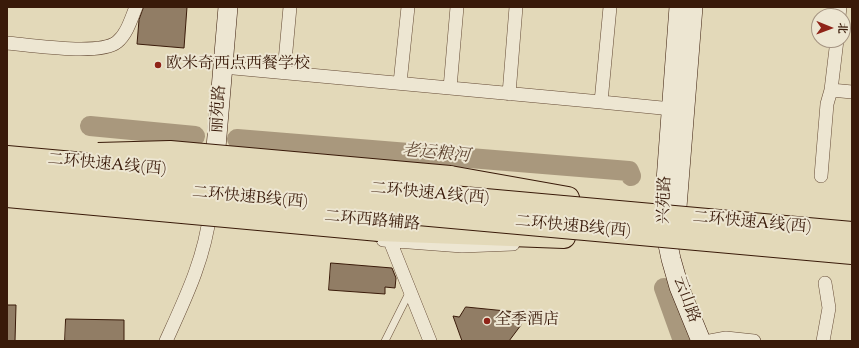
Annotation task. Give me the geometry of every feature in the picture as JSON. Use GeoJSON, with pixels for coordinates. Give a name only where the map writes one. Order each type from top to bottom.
{"type":"FeatureCollection","features":[{"type":"Feature","properties":{"kind":"highway"},"geometry":{"type":"LineString","coordinates":[[7,156],[170,152],[450,178],[571,198]]}},
{"type":"Feature","properties":{"kind":"highway","name":"二环快速A线(西)"},"geometry":{"type":"LineString","coordinates":[[7,156],[852,233]]}},
{"type":"Feature","properties":{"kind":"highway","name":"二环快速B线(西)"},"geometry":{"type":"LineString","coordinates":[[7,177],[852,253]]}},
{"type":"Feature","properties":{"kind":"highway"},"geometry":{"type":"LineString","coordinates":[[7,196],[385,235],[567,237]]}},
{"type":"Feature","properties":{"kind":"main road","name":"丽苑路"},"geometry":{"type":"LineString","coordinates":[[209,218],[228,7]]}},
{"type":"Feature","properties":{"kind":"main road","name":"兴苑路"},"geometry":{"type":"LineString","coordinates":[[671,259],[663,221],[678,7]]}},
{"type":"Feature","properties":{"kind":"main road","name":"兴苑路"},"geometry":{"type":"LineString","coordinates":[[671,259],[678,208],[693,7]]}},
{"type":"Feature","properties":{"kind":"main road","name":"云山路"},"geometry":{"type":"LineString","coordinates":[[671,259],[679,287],[700,341]]}},
{"type":"Feature","properties":{"kind":"street"},"geometry":{"type":"LineString","coordinates":[[7,43],[90,50],[108,47],[117,42],[125,32],[136,7]]}},
{"type":"Feature","properties":{"kind":"street"},"geometry":{"type":"LineString","coordinates":[[284,72],[290,7]]}},
{"type":"Feature","properties":{"kind":"street"},"geometry":{"type":"LineString","coordinates":[[400,83],[408,7]]}},
{"type":"Feature","properties":{"kind":"street"},"geometry":{"type":"LineString","coordinates":[[450,88],[458,7]]}},
{"type":"Feature","properties":{"kind":"street"},"geometry":{"type":"LineString","coordinates":[[509,94],[516,7]]}},
{"type":"Feature","properties":{"kind":"street"},"geometry":{"type":"LineString","coordinates":[[601,102],[610,7]]}},
{"type":"Feature","properties":{"kind":"street"},"geometry":{"type":"LineString","coordinates":[[821,176],[827,104],[831,90],[835,48]]}},
{"type":"Feature","properties":{"kind":"street"},"geometry":{"type":"LineString","coordinates":[[223,67],[672,109]]}},
{"type":"Feature","properties":{"kind":"street"},"geometry":{"type":"LineString","coordinates":[[831,90],[852,92]]}},
{"type":"Feature","properties":{"kind":"street","name":"二环西路辅路"},"geometry":{"type":"LineString","coordinates":[[7,206],[209,218],[385,235]]}},
{"type":"Feature","properties":{"kind":"street"},"geometry":{"type":"LineString","coordinates":[[166,341],[192,284],[209,218]]}},
{"type":"Feature","properties":{"kind":"street"},"geometry":{"type":"LineString","coordinates":[[385,235],[410,290],[430,341]]}},
{"type":"Feature","properties":{"kind":"street"},"geometry":{"type":"LineString","coordinates":[[823,341],[829,308],[825,283]]}},
{"type":"Feature","properties":{"kind":"street"},"geometry":{"type":"LineString","coordinates":[[710,341],[726,338],[754,341]]}},
{"type":"Feature","properties":{"kind":"lane"},"geometry":{"type":"LineString","coordinates":[[385,341],[410,290]]}},
{"type":"Feature","properties":{"kind":"building"},"geometry":{"type":"Polygon","coordinates":[[[144,7],[187,7],[184,48],[137,44],[139,20],[144,7]]]}},
{"type":"Feature","properties":{"kind":"building"},"geometry":{"type":"Polygon","coordinates":[[[331,263],[392,268],[396,278],[395,288],[385,287],[385,294],[329,290],[331,263]]]}},
{"type":"Feature","properties":{"kind":"building"},"geometry":{"type":"Polygon","coordinates":[[[7,305],[16,305],[15,341],[7,341],[7,305]]]}},
{"type":"Feature","properties":{"kind":"building","name":"全季酒店"},"geometry":{"type":"Polygon","coordinates":[[[466,307],[516,312],[521,325],[509,341],[462,341],[453,316],[459,317],[466,307]]]}},
{"type":"Feature","properties":{"kind":"building"},"geometry":{"type":"Polygon","coordinates":[[[66,319],[124,320],[124,341],[65,341],[66,319]]]}},
{"type":"Feature","properties":{"kind":"waterway","name":"老运粮河"},"geometry":{"type":"LineString","coordinates":[[90,126],[195,136]]}},
{"type":"Feature","properties":{"kind":"waterway","name":"老运粮河"},"geometry":{"type":"LineString","coordinates":[[237,139],[629,171],[631,176]]}},
{"type":"Feature","properties":{"kind":"waterway","name":"老运粮河"},"geometry":{"type":"LineString","coordinates":[[664,288],[683,341]]}},
{"type":"Feature","properties":{"kind":"place","name":"欧米奇西点西餐学校"},"geometry":{"type":"Point","coordinates":[158,65]}},
{"type":"Feature","properties":{"kind":"place","name":"全季酒店"},"geometry":{"type":"Point","coordinates":[487,321]}}]}
